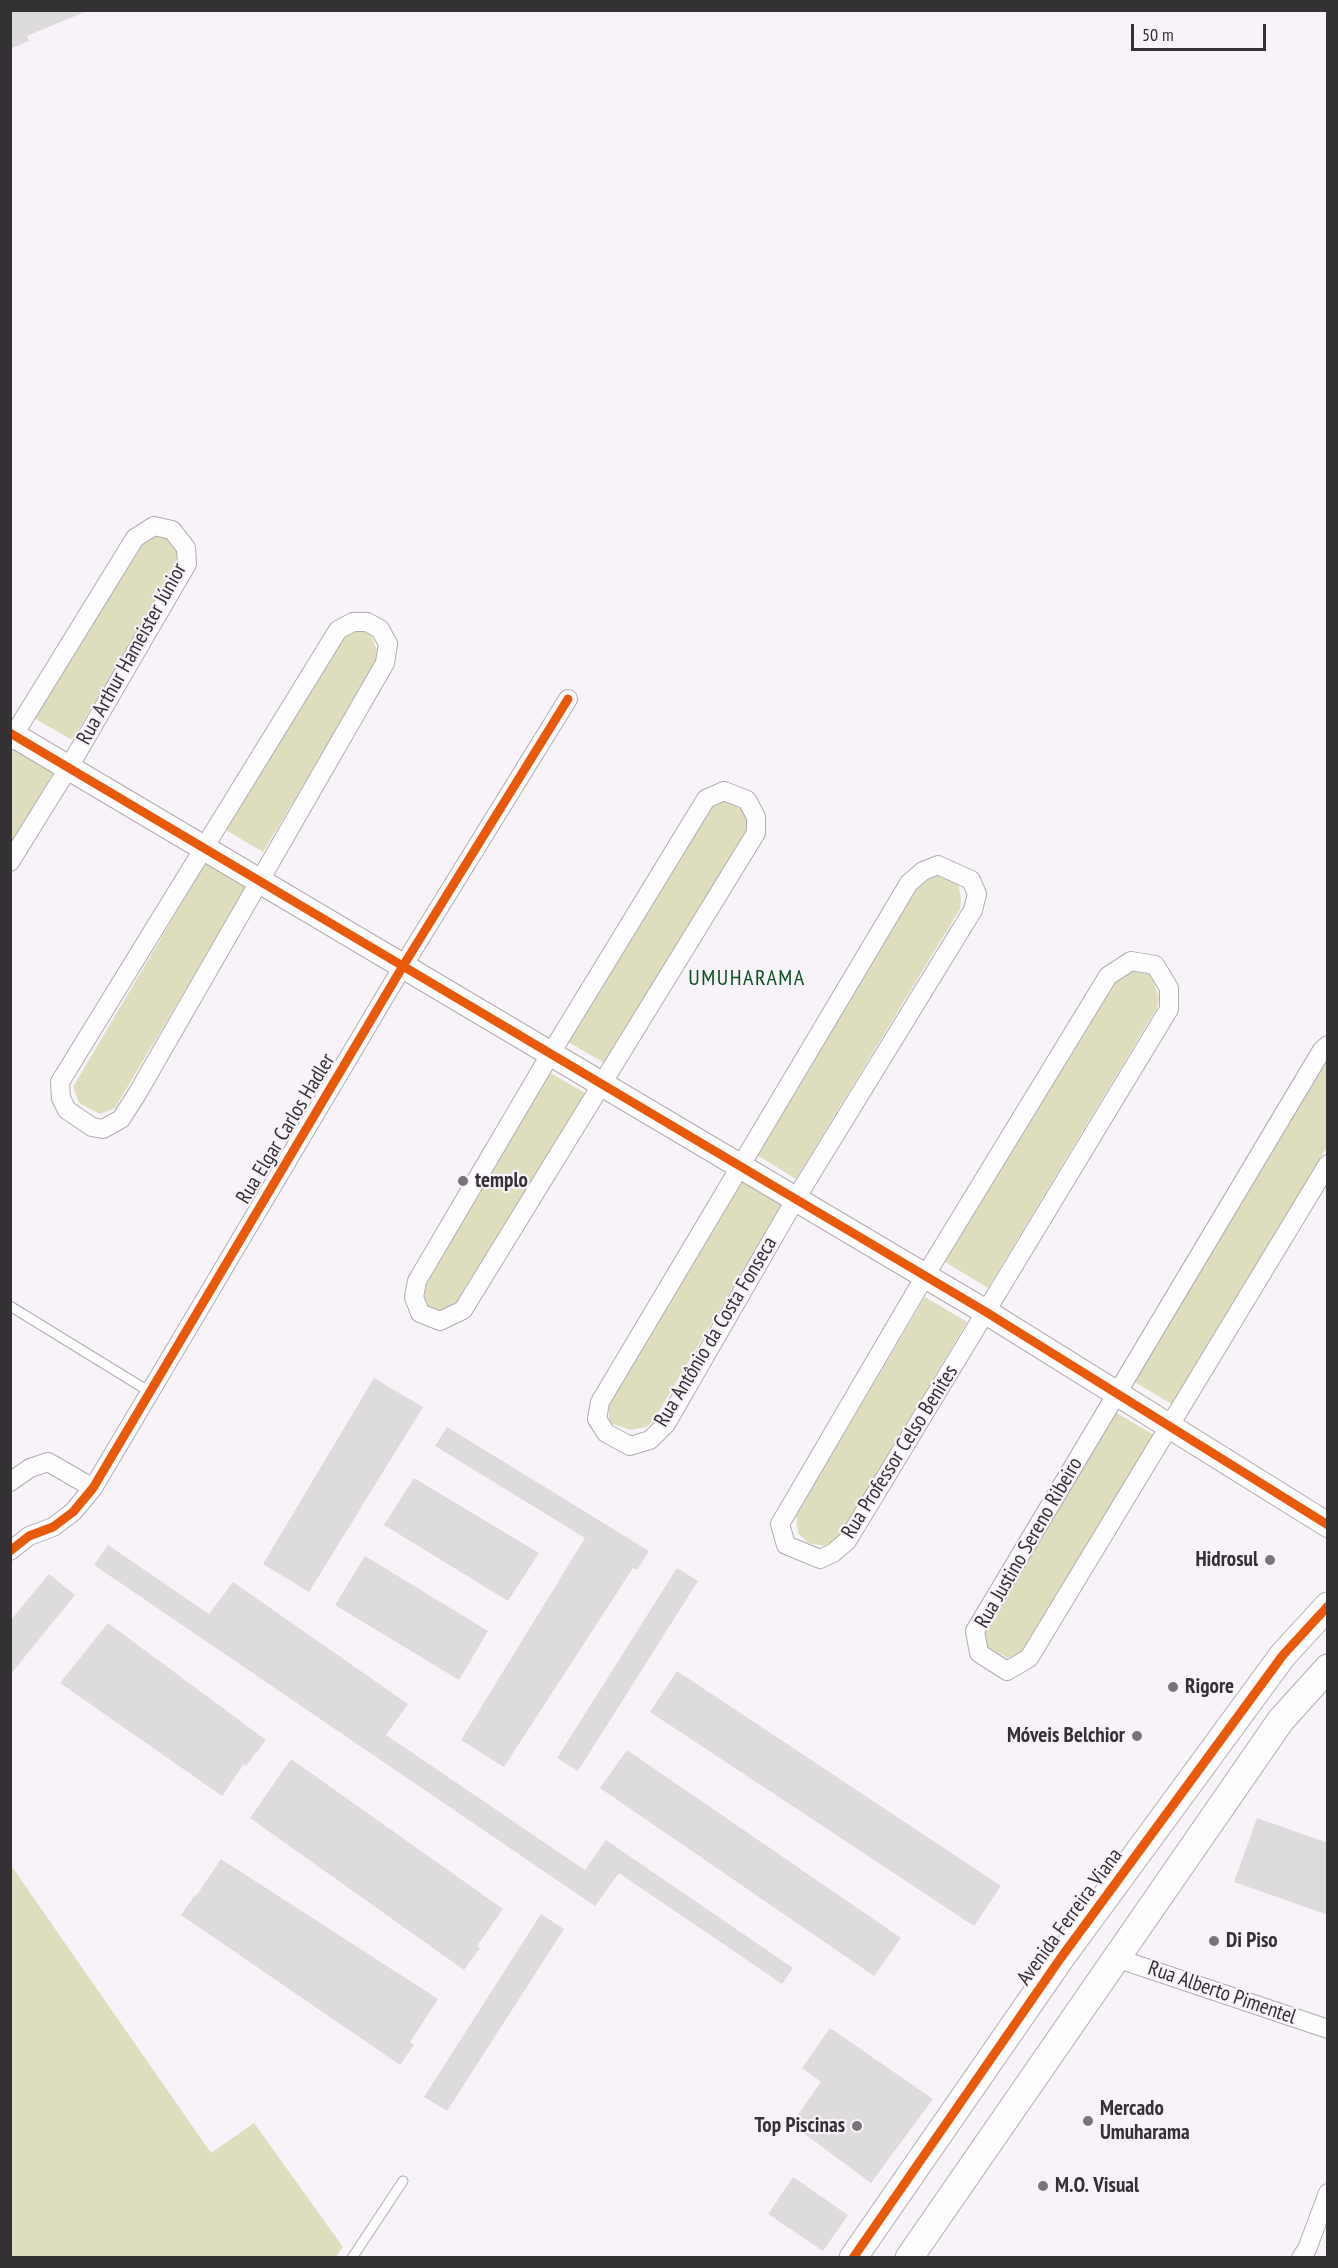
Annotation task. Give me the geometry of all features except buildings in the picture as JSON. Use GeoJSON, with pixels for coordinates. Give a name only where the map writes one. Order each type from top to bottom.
{"type":"FeatureCollection","features":[{"type":"Feature","properties":{"kind":"main road","name":"Avenida Ferreira Viana"},"geometry":{"type":"LineString","coordinates":[[853,2258],[1060,1959],[1283,1654],[1328,1606]]}},
{"type":"Feature","properties":{"kind":"main road"},"geometry":{"type":"LineString","coordinates":[[909,2258],[1281,1720],[1328,1668]]}},
{"type":"Feature","properties":{"kind":"street","name":"Rua Arthur Hameister Júnior"},"geometry":{"type":"LineString","coordinates":[[10,862],[69,767],[187,564],[186,548],[172,530],[154,526],[135,538],[12,736]]}},
{"type":"Feature","properties":{"kind":"street"},"geometry":{"type":"LineString","coordinates":[[353,621],[367,622],[380,629],[388,644],[385,663],[137,1094],[121,1119],[103,1129],[92,1127],[67,1110],[61,1098],[60,1082],[204,848],[338,630],[353,621]]}},
{"type":"Feature","properties":{"kind":"street","name":"Rua Elgar Carlos Hadler"},"geometry":{"type":"LineString","coordinates":[[10,1551],[30,1536],[53,1527],[73,1512],[93,1488],[403,966],[568,699]]}},
{"type":"Feature","properties":{"kind":"street"},"geometry":{"type":"LineString","coordinates":[[12,736],[69,767],[986,1312],[1117,1391],[1167,1426],[1328,1525]]}},
{"type":"Feature","properties":{"kind":"street"},"geometry":{"type":"LineString","coordinates":[[724,790],[747,800],[756,817],[756,833],[463,1310],[440,1321],[420,1313],[414,1297],[417,1281],[551,1053],[705,799],[724,790]]}},
{"type":"Feature","properties":{"kind":"street","name":"Rua Antônio da Costa Fonseca"},"geometry":{"type":"LineString","coordinates":[[938,865],[971,880],[977,894],[973,910],[795,1200],[666,1424],[650,1440],[630,1446],[606,1433],[597,1419],[600,1402],[741,1167],[909,883],[923,871],[938,865]]}},
{"type":"Feature","properties":{"kind":"street","name":"Rua Professor Celso Benites"},"geometry":{"type":"LineString","coordinates":[[1131,961],[1155,965],[1169,988],[1169,1009],[847,1541],[833,1553],[820,1559],[786,1545],[780,1524],[925,1276],[1108,976],[1131,961]]}},
{"type":"Feature","properties":{"kind":"street","name":"Rua Justino Sereno Ribeiro"},"geometry":{"type":"LineString","coordinates":[[1328,1045],[1322,1050],[975,1631],[978,1653],[1007,1671],[1029,1658],[1167,1426],[1328,1164]]}},
{"type":"Feature","properties":{"kind":"street"},"geometry":{"type":"LineString","coordinates":[[10,1482],[30,1468],[48,1462],[93,1488]]}},
{"type":"Feature","properties":{"kind":"street","name":"Rua Alberto Pimentel"},"geometry":{"type":"LineString","coordinates":[[1116,1958],[1328,2029]]}},
{"type":"Feature","properties":{"kind":"street"},"geometry":{"type":"LineString","coordinates":[[1301,2258],[1307,2249],[1328,2193]]}},
{"type":"Feature","properties":{"kind":"lane"},"geometry":{"type":"LineString","coordinates":[[10,1306],[150,1392]]}},
{"type":"Feature","properties":{"kind":"lane"},"geometry":{"type":"LineString","coordinates":[[352,2258],[403,2181]]}},
{"type":"Feature","properties":{"kind":"green space"},"geometry":{"type":"Polygon","coordinates":[[[154,534],[168,538],[177,552],[179,562],[72,740],[34,718],[138,544],[154,534]]]}},
{"type":"Feature","properties":{"kind":"green space"},"geometry":{"type":"Polygon","coordinates":[[[358,628],[371,635],[377,650],[376,664],[263,852],[224,829],[339,637],[358,628]]]}},
{"type":"Feature","properties":{"kind":"green space"},"geometry":{"type":"Polygon","coordinates":[[[13,747],[54,771],[11,845],[10,752],[13,747]]]}},
{"type":"Feature","properties":{"kind":"green space"},"geometry":{"type":"Polygon","coordinates":[[[727,798],[742,806],[750,820],[746,836],[608,1065],[568,1042],[711,805],[727,798]]]}},
{"type":"Feature","properties":{"kind":"green space"},"geometry":{"type":"Polygon","coordinates":[[[206,862],[247,886],[115,1108],[100,1114],[79,1103],[73,1087],[206,862]]]}},
{"type":"Feature","properties":{"kind":"green space"},"geometry":{"type":"Polygon","coordinates":[[[939,874],[958,881],[960,909],[796,1179],[754,1153],[915,887],[927,877],[939,874]]]}},
{"type":"Feature","properties":{"kind":"green space"},"geometry":{"type":"Polygon","coordinates":[[[1133,968],[1151,975],[1159,997],[1157,1008],[988,1288],[945,1262],[1114,981],[1133,968]]]}},
{"type":"Feature","properties":{"kind":"green space"},"geometry":{"type":"Polygon","coordinates":[[[1327,1054],[1327,1147],[1175,1406],[1133,1381],[1327,1054]]]}},
{"type":"Feature","properties":{"kind":"green space"},"geometry":{"type":"Polygon","coordinates":[[[547,1071],[585,1093],[460,1305],[440,1314],[425,1309],[420,1297],[423,1281],[547,1071]]]}},
{"type":"Feature","properties":{"kind":"green space"},"geometry":{"type":"Polygon","coordinates":[[[740,1175],[784,1201],[655,1418],[647,1427],[631,1430],[610,1423],[607,1400],[740,1175]]]}},
{"type":"Feature","properties":{"kind":"green space"},"geometry":{"type":"Polygon","coordinates":[[[925,1297],[967,1322],[839,1537],[824,1546],[808,1543],[798,1533],[796,1515],[925,1297]]]}},
{"type":"Feature","properties":{"kind":"green space"},"geometry":{"type":"Polygon","coordinates":[[[1115,1412],[1154,1435],[1024,1652],[1008,1658],[986,1646],[985,1629],[1115,1412]]]}},
{"type":"Feature","properties":{"kind":"green space"},"geometry":{"type":"Polygon","coordinates":[[[10,1864],[211,2153],[254,2123],[343,2247],[336,2257],[11,2257],[10,1864]]]}},
{"type":"Feature","properties":{"kind":"cycle path"},"geometry":{"type":"LineString","coordinates":[[10,1551],[29,1536],[53,1527],[73,1512],[93,1488],[403,966],[568,699]]}},
{"type":"Feature","properties":{"kind":"cycle path"},"geometry":{"type":"LineString","coordinates":[[10,733],[986,1312],[1328,1525]]}},
{"type":"Feature","properties":{"kind":"cycle path"},"geometry":{"type":"LineString","coordinates":[[853,2258],[1060,1959],[1283,1655],[1328,1606]]}},
{"type":"Feature","properties":{"kind":"place","name":"templo"},"geometry":{"type":"Point","coordinates":[463,1181]}},
{"type":"Feature","properties":{"kind":"place","name":"Hidrosul"},"geometry":{"type":"Point","coordinates":[1270,1560]}},
{"type":"Feature","properties":{"kind":"place","name":"Rigore"},"geometry":{"type":"Point","coordinates":[1173,1687]}},
{"type":"Feature","properties":{"kind":"place","name":"Móveis Belchior"},"geometry":{"type":"Point","coordinates":[1137,1736]}},
{"type":"Feature","properties":{"kind":"place","name":"Di Piso"},"geometry":{"type":"Point","coordinates":[1214,1941]}},
{"type":"Feature","properties":{"kind":"place","name":"Mercado Umuharama"},"geometry":{"type":"Point","coordinates":[1088,2121]}},
{"type":"Feature","properties":{"kind":"place","name":"Top Piscinas"},"geometry":{"type":"Point","coordinates":[857,2126]}},
{"type":"Feature","properties":{"kind":"place","name":"M.O. Visual"},"geometry":{"type":"Point","coordinates":[1043,2186]}},
{"type":"Feature","properties":{"kind":"district","name":"UMUHARAMA"},"geometry":{"type":"Point","coordinates":[747,979]}}]}
